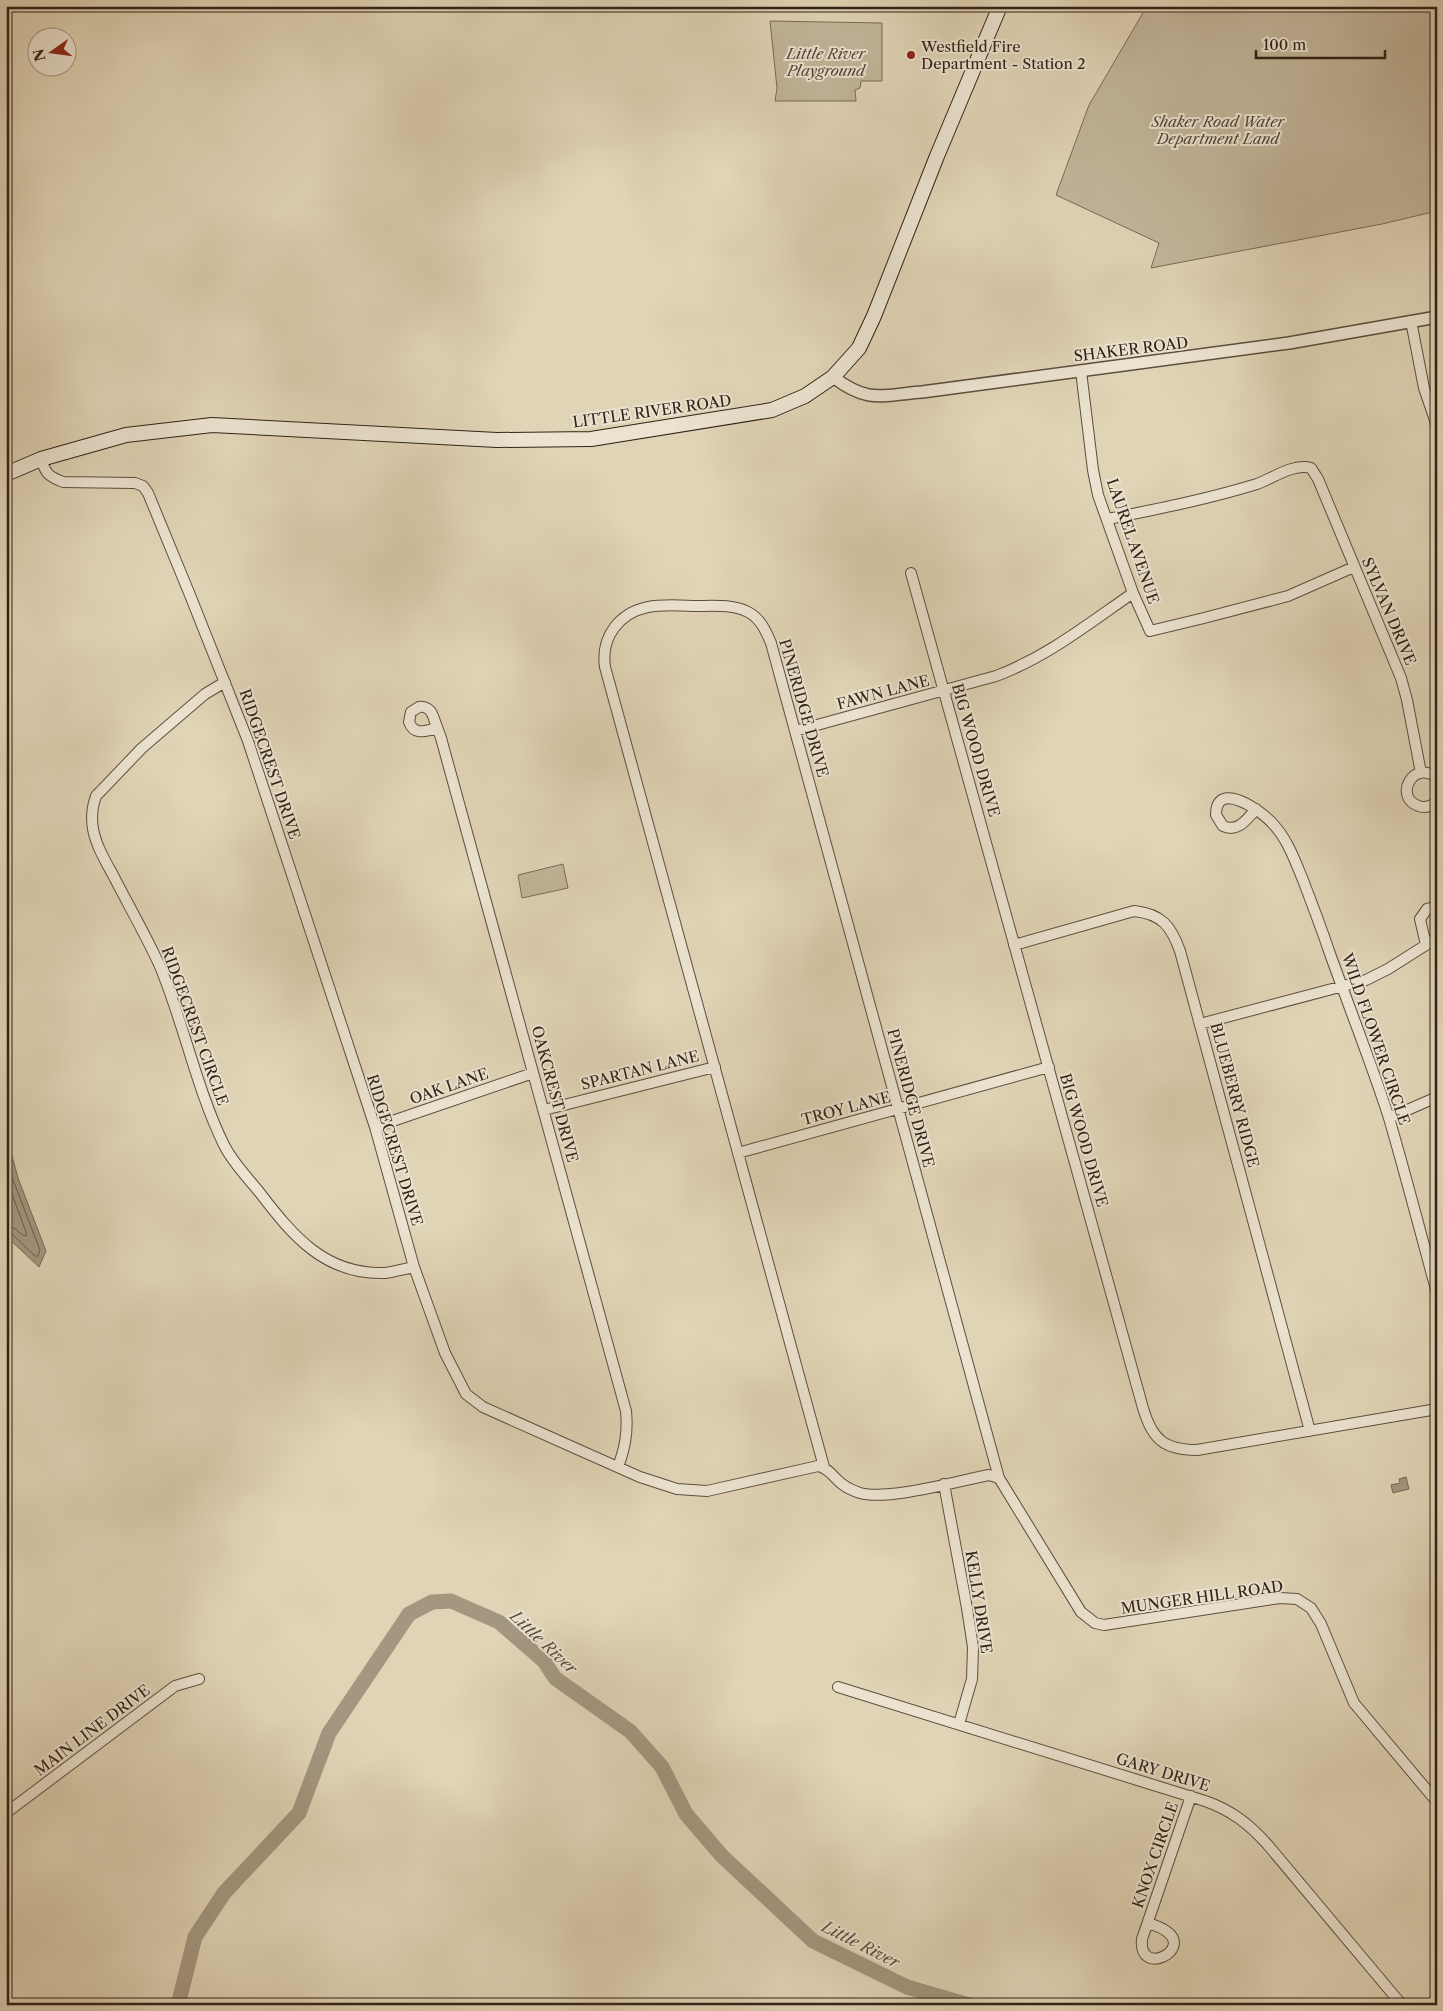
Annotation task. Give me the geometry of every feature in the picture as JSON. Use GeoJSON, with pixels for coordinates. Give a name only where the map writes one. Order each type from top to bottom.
{"type":"FeatureCollection","features":[{"type":"Feature","properties":{"kind":"main road","name":"LITTLE RIVER ROAD"},"geometry":{"type":"LineString","coordinates":[[6,474],[41,459],[126,435],[212,425],[498,440],[591,439],[772,410],[806,396],[833,377],[859,348],[874,316],[937,156],[1000,6]]}},
{"type":"Feature","properties":{"kind":"street","name":"SHAKER ROAD"},"geometry":{"type":"LineString","coordinates":[[833,377],[856,393],[871,396],[922,392],[1289,343],[1437,316]]}},
{"type":"Feature","properties":{"kind":"street"},"geometry":{"type":"LineString","coordinates":[[1411,321],[1424,388],[1437,426]]}},
{"type":"Feature","properties":{"kind":"street","name":"LAUREL AVENUE"},"geometry":{"type":"LineString","coordinates":[[1081,371],[1093,470],[1098,495],[1133,593],[1150,631],[1288,596],[1354,567]]}},
{"type":"Feature","properties":{"kind":"street","name":"RIDGECREST DRIVE"},"geometry":{"type":"LineString","coordinates":[[41,459],[45,471],[52,478],[63,482],[135,484],[142,486],[148,493],[261,780],[375,1127],[414,1267],[445,1353],[466,1394],[483,1407],[618,1468],[677,1488],[707,1490],[801,1468],[824,1467]]}},
{"type":"Feature","properties":{"kind":"street","name":"SYLVAN DRIVE"},"geometry":{"type":"LineString","coordinates":[[1108,519],[1218,495],[1258,483],[1296,468],[1306,466],[1311,468],[1318,479],[1401,678],[1421,772]]}},
{"type":"Feature","properties":{"kind":"street","name":"BIG WOOD DRIVE"},"geometry":{"type":"LineString","coordinates":[[911,573],[1151,1430],[1164,1444],[1174,1448],[1197,1450],[1437,1409]]}},
{"type":"Feature","properties":{"kind":"street","name":"FAWN LANE"},"geometry":{"type":"LineString","coordinates":[[795,731],[944,691],[1020,667],[1068,640],[1133,593]]}},
{"type":"Feature","properties":{"kind":"street","name":"PINERIDGE DRIVE"},"geometry":{"type":"LineString","coordinates":[[824,1467],[605,667],[603,653],[608,636],[626,615],[636,609],[669,605],[729,606],[749,612],[760,622],[771,642],[999,1478]]}},
{"type":"Feature","properties":{"kind":"street","name":"RIDGECREST CIRCLE"},"geometry":{"type":"LineString","coordinates":[[224,682],[205,694],[142,748],[96,796],[92,818],[98,846],[159,965],[224,1147],[238,1167],[294,1235],[308,1248],[323,1257],[349,1269],[367,1273],[387,1273],[414,1267]]}},
{"type":"Feature","properties":{"kind":"street","name":"OAKCREST DRIVE"},"geometry":{"type":"LineString","coordinates":[[437,728],[626,1411],[628,1427],[626,1442],[618,1468]]}},
{"type":"Feature","properties":{"kind":"street"},"geometry":{"type":"LineString","coordinates":[[1437,778],[1428,773],[1421,772],[1409,781],[1407,788],[1409,799],[1414,804],[1428,807],[1437,802]]}},
{"type":"Feature","properties":{"kind":"street","name":"WILD FLOWER CIRCLE"},"geometry":{"type":"LineString","coordinates":[[1256,809],[1278,828],[1289,847],[1318,918],[1388,1118],[1434,1268],[1437,1293]]}},
{"type":"Feature","properties":{"kind":"street"},"geometry":{"type":"LineString","coordinates":[[1426,945],[1420,918],[1426,909],[1437,907]]}},
{"type":"Feature","properties":{"kind":"street","name":"BLUEBERRY RIDGE"},"geometry":{"type":"LineString","coordinates":[[1014,944],[1134,911],[1152,914],[1170,928],[1200,1024],[1310,1431]]}},
{"type":"Feature","properties":{"kind":"street"},"geometry":{"type":"LineString","coordinates":[[1200,1024],[1342,987],[1378,975],[1437,938]]}},
{"type":"Feature","properties":{"kind":"street","name":"SPARTAN LANE"},"geometry":{"type":"LineString","coordinates":[[544,1110],[715,1067]]}},
{"type":"Feature","properties":{"kind":"street","name":"TROY LANE"},"geometry":{"type":"LineString","coordinates":[[738,1153],[1048,1067]]}},
{"type":"Feature","properties":{"kind":"street","name":"OAK LANE"},"geometry":{"type":"LineString","coordinates":[[375,1127],[534,1074]]}},
{"type":"Feature","properties":{"kind":"street"},"geometry":{"type":"LineString","coordinates":[[1388,1118],[1437,1097]]}},
{"type":"Feature","properties":{"kind":"street"},"geometry":{"type":"LineString","coordinates":[[824,1467],[842,1484],[861,1493],[885,1495],[989,1475],[999,1478]]}},
{"type":"Feature","properties":{"kind":"street","name":"MUNGER HILL ROAD"},"geometry":{"type":"LineString","coordinates":[[999,1478],[1078,1608],[1087,1618],[1095,1623],[1116,1624],[1280,1598],[1297,1599],[1306,1603],[1312,1608],[1321,1624],[1354,1703],[1437,1802]]}},
{"type":"Feature","properties":{"kind":"street","name":"KELLY DRIVE"},"geometry":{"type":"LineString","coordinates":[[944,1484],[967,1608],[974,1662],[972,1679],[959,1724]]}},
{"type":"Feature","properties":{"kind":"street","name":"MAIN LINE DRIVE"},"geometry":{"type":"LineString","coordinates":[[6,1813],[175,1686],[199,1679]]}},
{"type":"Feature","properties":{"kind":"street","name":"GARY DRIVE"},"geometry":{"type":"LineString","coordinates":[[838,1687],[1220,1806],[1234,1814],[1258,1834],[1402,2005]]}},
{"type":"Feature","properties":{"kind":"street","name":"KNOX CIRCLE"},"geometry":{"type":"LineString","coordinates":[[1148,1923],[1190,1796]]}},
{"type":"Feature","properties":{"kind":"green space","name":"Shaker Road Water Department Land"},"geometry":{"type":"Polygon","coordinates":[[[1147,6],[1437,6],[1437,211],[1382,224],[1151,268],[1159,243],[1056,195],[1089,105],[1147,6]]]}},
{"type":"Feature","properties":{"kind":"green space","name":"Little River Playground"},"geometry":{"type":"Polygon","coordinates":[[[770,21],[882,23],[882,81],[861,81],[860,88],[855,90],[856,101],[775,101],[777,88],[770,21]]]}},
{"type":"Feature","properties":{"kind":"green space"},"geometry":{"type":"Polygon","coordinates":[[[563,864],[568,888],[522,898],[518,875],[563,864]]]}},
{"type":"Feature","properties":{"kind":"water"},"geometry":{"type":"Polygon","coordinates":[[[6,1133],[18,1178],[46,1251],[39,1267],[6,1236],[6,1133]]]}},
{"type":"Feature","properties":{"kind":"water"},"geometry":{"type":"Polygon","coordinates":[[[1406,1477],[1409,1489],[1393,1493],[1391,1485],[1400,1483],[1399,1479],[1406,1477]]]}},
{"type":"Feature","properties":{"kind":"waterway","name":"Little River"},"geometry":{"type":"LineString","coordinates":[[178,2005],[195,1937],[224,1893],[299,1813],[329,1733],[409,1614],[432,1602],[451,1601],[499,1622],[544,1661],[555,1678],[630,1731],[662,1767],[686,1814],[722,1856],[813,1941],[907,1987],[969,2005]]}},
{"type":"Feature","properties":{"kind":"place","name":"Westfield Fire Department - Station 2"},"geometry":{"type":"Point","coordinates":[911,55]}}]}
